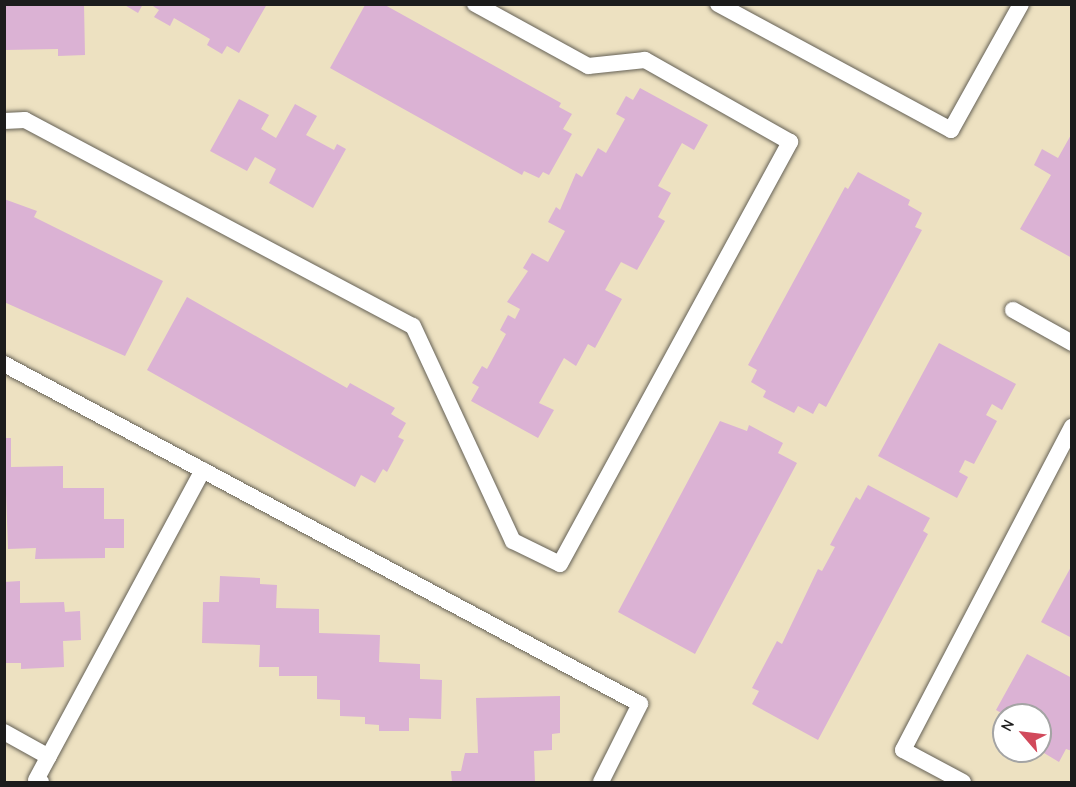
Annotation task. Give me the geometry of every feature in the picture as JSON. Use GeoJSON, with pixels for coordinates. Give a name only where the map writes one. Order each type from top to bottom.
{"type":"FeatureCollection","features":[{"type":"Feature","properties":{"kind":"lane"},"geometry":{"type":"LineString","coordinates":[[4,121],[25,120],[413,326],[513,541],[560,564],[790,142],[645,60],[588,66],[475,4]]}},
{"type":"Feature","properties":{"kind":"lane"},"geometry":{"type":"LineString","coordinates":[[718,4],[951,130],[1021,4]]}},
{"type":"Feature","properties":{"kind":"lane"},"geometry":{"type":"LineString","coordinates":[[1013,310],[1071,343]]}},
{"type":"Feature","properties":{"kind":"lane"},"geometry":{"type":"LineString","coordinates":[[4,364],[640,704],[600,783]]}},
{"type":"Feature","properties":{"kind":"lane"},"geometry":{"type":"LineString","coordinates":[[963,783],[903,750],[1071,427]]}},
{"type":"Feature","properties":{"kind":"lane"},"geometry":{"type":"LineString","coordinates":[[40,783],[36,780],[203,470]]}},
{"type":"Feature","properties":{"kind":"lane"},"geometry":{"type":"LineString","coordinates":[[4,732],[49,757]]}},
{"type":"Feature","properties":{"kind":"building"},"geometry":{"type":"Polygon","coordinates":[[[4,4],[84,4],[85,55],[58,56],[58,49],[4,50],[4,4]]]}},
{"type":"Feature","properties":{"kind":"building"},"geometry":{"type":"Polygon","coordinates":[[[123,4],[143,4],[138,13],[123,4]]]}},
{"type":"Feature","properties":{"kind":"building"},"geometry":{"type":"Polygon","coordinates":[[[150,4],[267,4],[239,53],[227,46],[222,54],[207,45],[210,39],[174,18],[170,26],[154,17],[159,10],[150,4]]]}},
{"type":"Feature","properties":{"kind":"building"},"geometry":{"type":"Polygon","coordinates":[[[365,5],[385,5],[561,103],[559,107],[572,114],[563,129],[572,134],[549,175],[543,172],[539,178],[524,171],[522,175],[330,68],[365,5]]]}},
{"type":"Feature","properties":{"kind":"building"},"geometry":{"type":"Polygon","coordinates":[[[640,88],[708,125],[694,150],[682,143],[658,186],[671,193],[658,217],[665,221],[637,270],[621,262],[605,290],[622,299],[595,348],[588,344],[576,366],[564,358],[539,403],[554,410],[538,438],[471,401],[479,387],[472,383],[482,366],[487,369],[506,334],[500,330],[508,315],[515,319],[520,309],[507,302],[528,271],[523,268],[532,253],[548,262],[565,231],[548,222],[556,207],[560,210],[576,173],[582,177],[598,148],[606,153],[625,119],[616,114],[626,96],[633,100],[640,88]]]}},
{"type":"Feature","properties":{"kind":"building"},"geometry":{"type":"Polygon","coordinates":[[[239,99],[269,115],[261,129],[276,138],[295,104],[317,116],[306,135],[334,150],[337,144],[346,149],[313,208],[269,183],[276,169],[255,157],[247,171],[210,151],[239,99]]]}},
{"type":"Feature","properties":{"kind":"building"},"geometry":{"type":"Polygon","coordinates":[[[1072,133],[1072,258],[1020,229],[1051,175],[1034,165],[1042,149],[1058,158],[1072,133]]]}},
{"type":"Feature","properties":{"kind":"building"},"geometry":{"type":"Polygon","coordinates":[[[858,172],[910,200],[908,205],[922,213],[915,227],[922,230],[826,407],[819,403],[813,414],[798,406],[794,413],[763,397],[766,391],[751,382],[757,370],[748,365],[845,187],[848,189],[858,172]]]}},
{"type":"Feature","properties":{"kind":"building"},"geometry":{"type":"Polygon","coordinates":[[[4,199],[37,211],[34,217],[163,281],[125,356],[4,302],[4,199]]]}},
{"type":"Feature","properties":{"kind":"building"},"geometry":{"type":"Polygon","coordinates":[[[187,297],[347,388],[350,383],[395,408],[391,414],[406,423],[398,437],[404,440],[387,472],[383,469],[375,483],[361,475],[355,487],[147,370],[187,297]]]}},
{"type":"Feature","properties":{"kind":"building"},"geometry":{"type":"Polygon","coordinates":[[[939,343],[1016,384],[1002,410],[992,404],[986,415],[997,421],[974,464],[965,460],[959,472],[968,477],[957,498],[878,456],[939,343]]]}},
{"type":"Feature","properties":{"kind":"building"},"geometry":{"type":"Polygon","coordinates":[[[720,421],[747,431],[749,425],[783,443],[778,453],[797,463],[695,654],[618,612],[720,421]]]}},
{"type":"Feature","properties":{"kind":"building"},"geometry":{"type":"Polygon","coordinates":[[[4,438],[11,438],[11,467],[63,466],[63,488],[104,488],[104,519],[124,519],[124,548],[105,548],[105,558],[35,559],[36,548],[8,549],[4,438]]]}},
{"type":"Feature","properties":{"kind":"building"},"geometry":{"type":"Polygon","coordinates":[[[868,485],[930,518],[923,531],[928,534],[818,740],[752,704],[759,691],[752,688],[777,641],[782,644],[818,569],[822,571],[835,547],[830,545],[856,497],[860,500],[868,485]]]}},
{"type":"Feature","properties":{"kind":"building"},"geometry":{"type":"Polygon","coordinates":[[[1072,565],[1072,638],[1041,622],[1072,565]]]}},
{"type":"Feature","properties":{"kind":"building"},"geometry":{"type":"Polygon","coordinates":[[[220,576],[260,578],[260,584],[277,585],[276,608],[319,609],[319,633],[380,635],[379,662],[420,664],[420,679],[442,680],[441,719],[409,718],[409,731],[379,731],[379,725],[365,724],[365,717],[340,716],[340,700],[317,699],[317,676],[279,676],[279,667],[259,667],[260,645],[202,643],[203,602],[219,602],[220,576]]]}},
{"type":"Feature","properties":{"kind":"building"},"geometry":{"type":"Polygon","coordinates":[[[20,581],[20,603],[64,602],[65,612],[80,611],[81,640],[63,641],[64,667],[21,669],[21,663],[6,663],[4,582],[20,581]]]}},
{"type":"Feature","properties":{"kind":"building"},"geometry":{"type":"Polygon","coordinates":[[[1027,654],[1072,678],[1072,751],[1066,749],[1059,762],[1052,758],[1052,703],[1000,703],[1027,654]]]}},
{"type":"Feature","properties":{"kind":"building"},"geometry":{"type":"Polygon","coordinates":[[[560,696],[560,733],[552,734],[552,750],[534,751],[535,782],[452,782],[451,771],[461,771],[465,753],[478,753],[476,698],[560,696]]]}}]}
